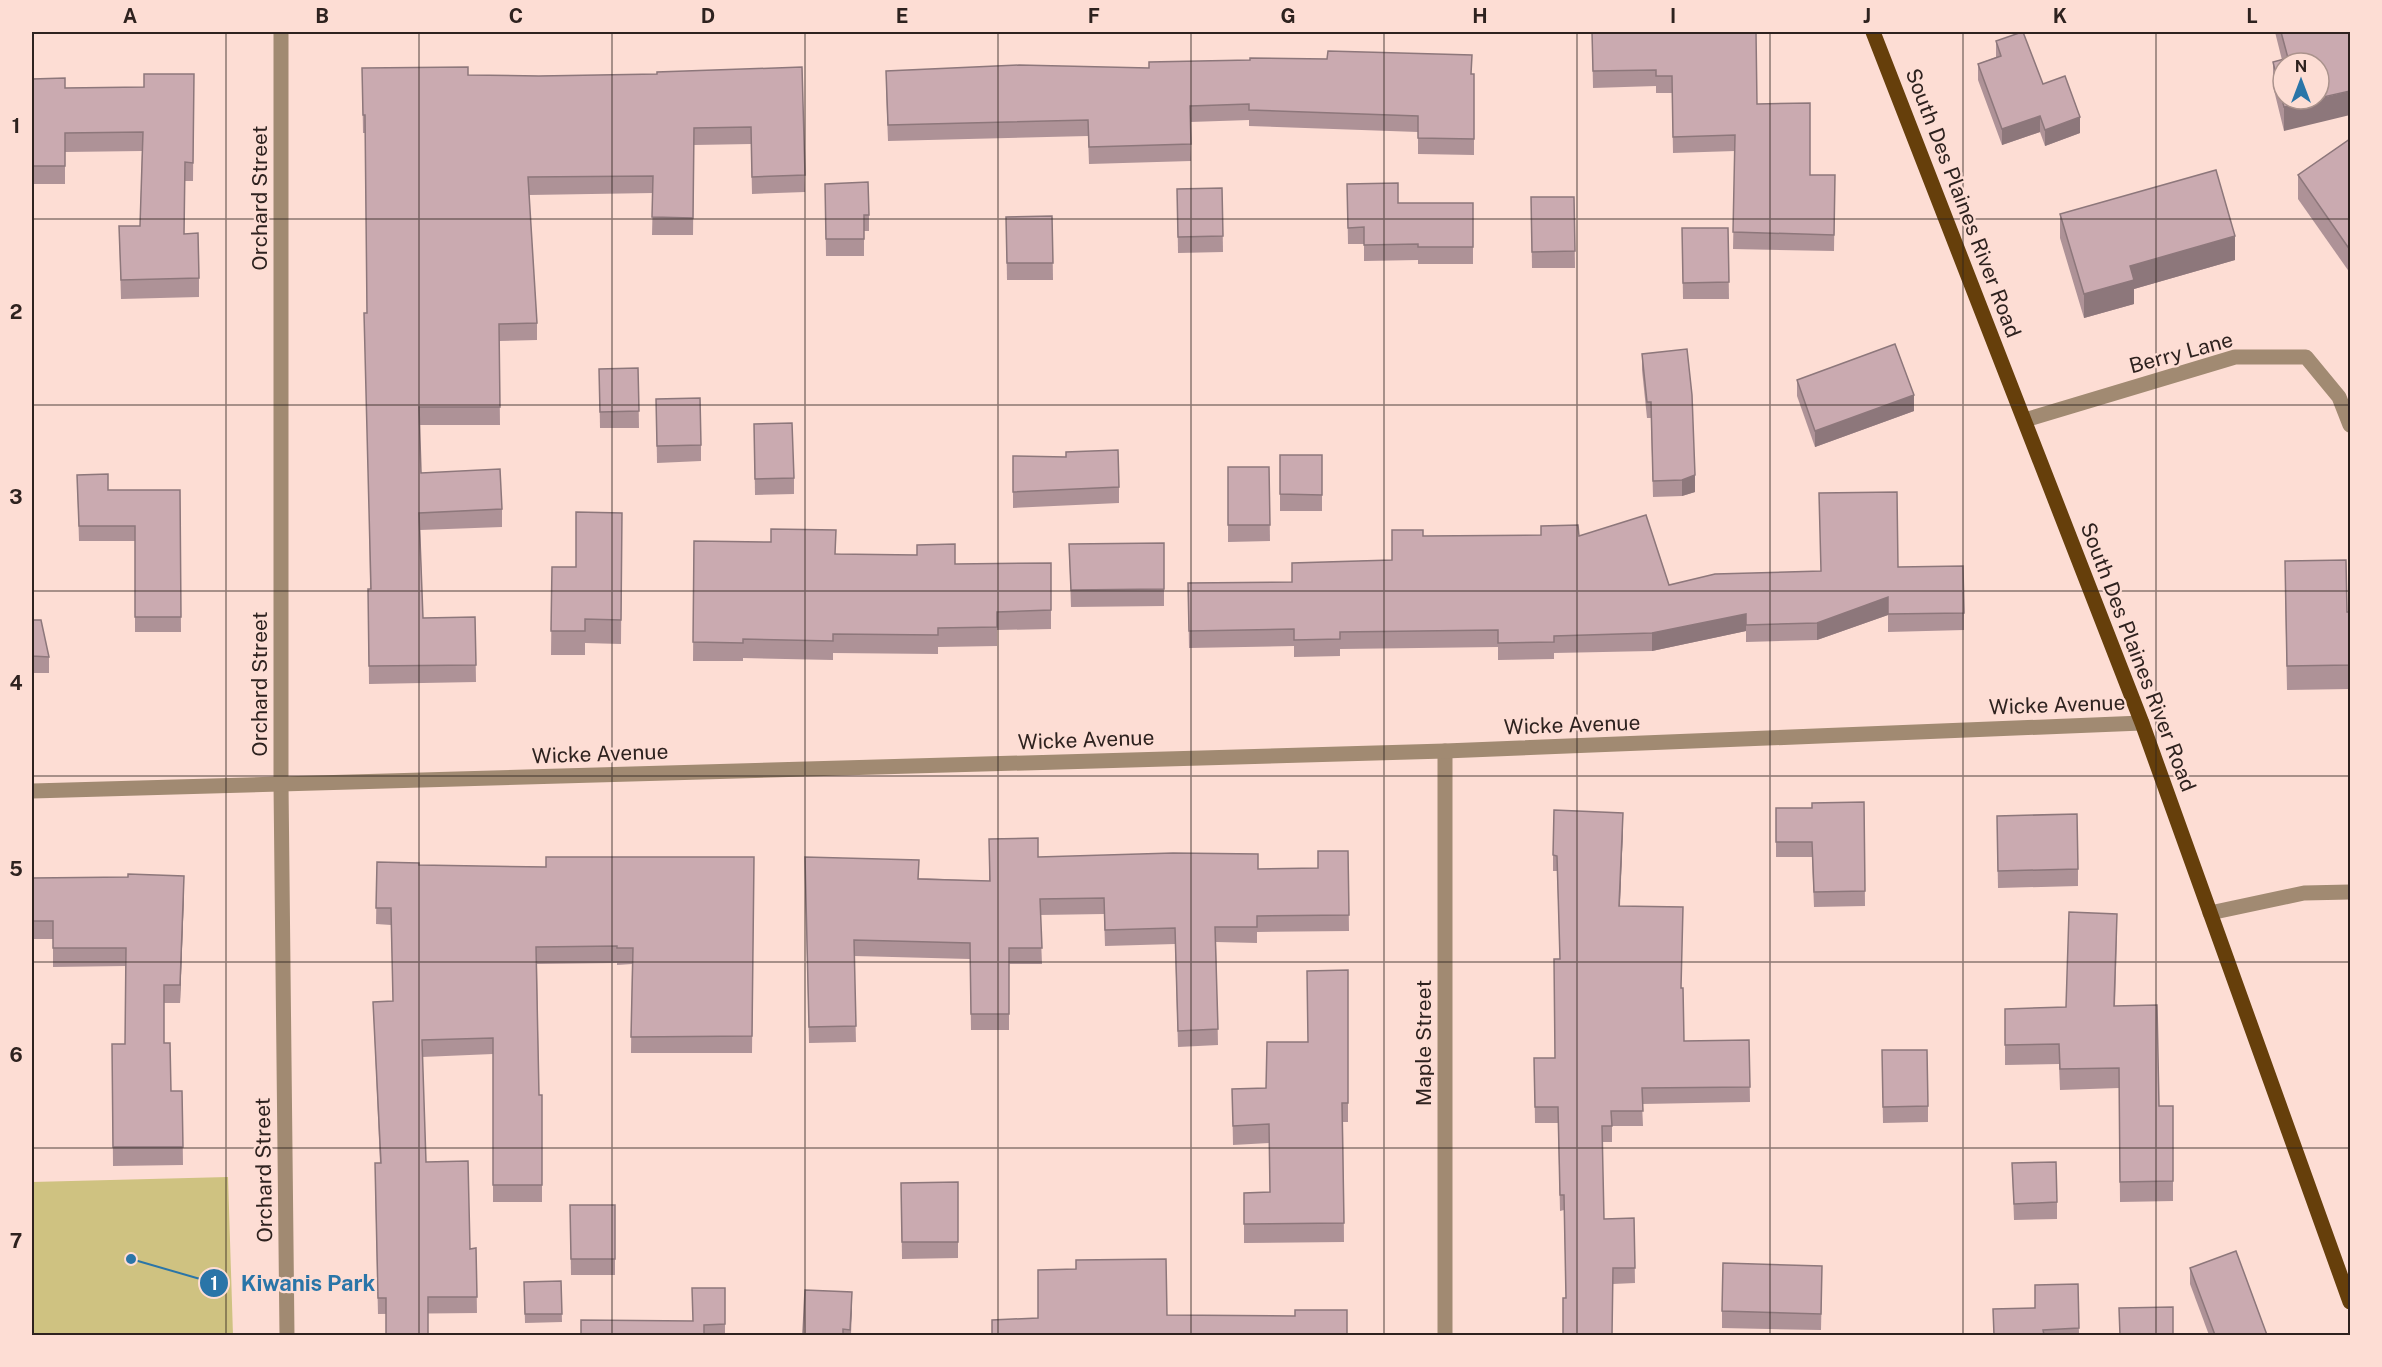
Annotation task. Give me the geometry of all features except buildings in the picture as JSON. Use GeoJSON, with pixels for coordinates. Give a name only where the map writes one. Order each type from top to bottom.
{"type":"FeatureCollection","features":[{"type":"Feature","properties":{"kind":"main road","name":"South Des Plaines River Road"},"geometry":{"type":"LineString","coordinates":[[1873,32],[2142,723],[2349,1293]]}},
{"type":"Feature","properties":{"kind":"street","name":"Orchard Street"},"geometry":{"type":"LineString","coordinates":[[281,32],[281,784],[287,1335]]}},
{"type":"Feature","properties":{"kind":"street","name":"Berry Lane"},"geometry":{"type":"LineString","coordinates":[[2025,420],[2235,357],[2306,357],[2339,397],[2350,425]]}},
{"type":"Feature","properties":{"kind":"street","name":"Wicke Avenue"},"geometry":{"type":"LineString","coordinates":[[32,791],[1445,751],[2142,723]]}},
{"type":"Feature","properties":{"kind":"street","name":"Maple Street"},"geometry":{"type":"LineString","coordinates":[[1445,751],[1446,1335]]}},
{"type":"Feature","properties":{"kind":"street"},"geometry":{"type":"LineString","coordinates":[[2210,913],[2304,893],[2350,892]]}},
{"type":"Feature","properties":{"kind":"shaded area"},"geometry":{"type":"Polygon","coordinates":[[[228,1177],[233,1335],[32,1335],[32,1182],[228,1177]]]}},
{"type":"Feature","properties":{"kind":"place","name":"Kiwanis Park"},"geometry":{"type":"Point","coordinates":[131,1259]}}]}
